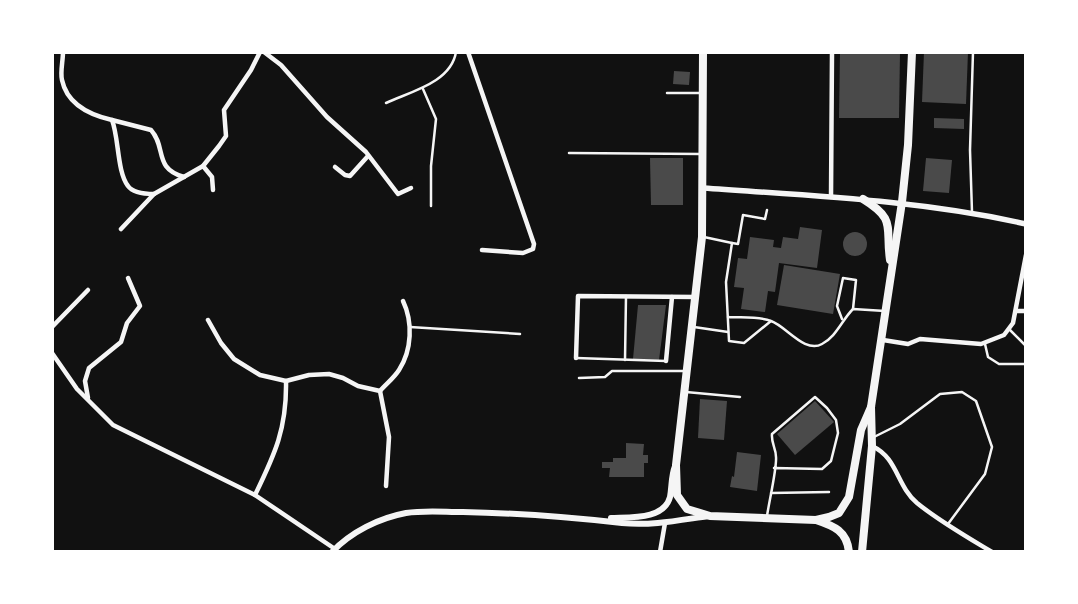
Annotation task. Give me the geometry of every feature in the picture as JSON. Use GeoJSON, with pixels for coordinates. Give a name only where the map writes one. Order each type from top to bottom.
{"type":"FeatureCollection","features":[{"type":"Feature","properties":{"kind":"main road"},"geometry":{"type":"LineString","coordinates":[[703,52],[702,237],[676,465],[680,501],[687,509],[710,516]]}},
{"type":"Feature","properties":{"kind":"main road"},"geometry":{"type":"LineString","coordinates":[[862,552],[871,442],[871,407],[883,340],[902,202],[908,137],[912,52]]}},
{"type":"Feature","properties":{"kind":"main road"},"geometry":{"type":"LineString","coordinates":[[863,199],[880,211],[887,220],[891,272]]}},
{"type":"Feature","properties":{"kind":"main road"},"geometry":{"type":"LineString","coordinates":[[816,520],[839,513],[849,497],[861,430],[871,407]]}},
{"type":"Feature","properties":{"kind":"main road"},"geometry":{"type":"LineString","coordinates":[[600,519],[649,515],[663,509],[669,500],[672,472],[676,465]]}},
{"type":"Feature","properties":{"kind":"main road"},"geometry":{"type":"LineString","coordinates":[[334,550],[372,524],[392,516],[416,512],[513,512],[600,519],[623,523],[666,523],[710,516],[816,520],[839,528],[848,542],[849,552]]}},
{"type":"Feature","properties":{"kind":"street"},"geometry":{"type":"LineString","coordinates":[[63,52],[61,78],[65,92],[77,105],[95,116],[151,130],[167,170],[184,177]]}},
{"type":"Feature","properties":{"kind":"street"},"geometry":{"type":"LineString","coordinates":[[121,229],[154,194],[203,166],[226,136],[224,110],[251,70],[260,52]]}},
{"type":"Feature","properties":{"kind":"street"},"geometry":{"type":"LineString","coordinates":[[264,52],[272,57],[297,82],[331,122],[368,156],[398,194],[410,188]]}},
{"type":"Feature","properties":{"kind":"street"},"geometry":{"type":"LineString","coordinates":[[272,57],[276,52]]}},
{"type":"Feature","properties":{"kind":"street"},"geometry":{"type":"LineString","coordinates":[[468,52],[534,244],[533,249],[523,253],[482,250]]}},
{"type":"Feature","properties":{"kind":"street"},"geometry":{"type":"LineString","coordinates":[[831,197],[832,52]]}},
{"type":"Feature","properties":{"kind":"street"},"geometry":{"type":"LineString","coordinates":[[112,120],[128,186],[137,192],[154,194]]}},
{"type":"Feature","properties":{"kind":"street"},"geometry":{"type":"LineString","coordinates":[[335,167],[345,175],[350,176],[368,156]]}},
{"type":"Feature","properties":{"kind":"street"},"geometry":{"type":"LineString","coordinates":[[203,166],[212,177],[213,190]]}},
{"type":"Feature","properties":{"kind":"street"},"geometry":{"type":"LineString","coordinates":[[703,188],[902,202],[972,212],[1026,224]]}},
{"type":"Feature","properties":{"kind":"street"},"geometry":{"type":"LineString","coordinates":[[883,340],[908,344],[920,339],[985,344],[1004,335],[1009,329],[1016,311],[1026,255]]}},
{"type":"Feature","properties":{"kind":"street"},"geometry":{"type":"LineString","coordinates":[[88,398],[85,381],[89,368],[120,342],[127,323],[140,306],[128,278]]}},
{"type":"Feature","properties":{"kind":"street"},"geometry":{"type":"LineString","coordinates":[[52,327],[88,290]]}},
{"type":"Feature","properties":{"kind":"street"},"geometry":{"type":"LineString","coordinates":[[576,358],[578,296],[696,297]]}},
{"type":"Feature","properties":{"kind":"street"},"geometry":{"type":"LineString","coordinates":[[666,361],[672,297]]}},
{"type":"Feature","properties":{"kind":"street"},"geometry":{"type":"LineString","coordinates":[[380,391],[398,372],[406,356],[410,327],[403,301]]}},
{"type":"Feature","properties":{"kind":"street"},"geometry":{"type":"LineString","coordinates":[[1016,311],[1026,311]]}},
{"type":"Feature","properties":{"kind":"street"},"geometry":{"type":"LineString","coordinates":[[208,320],[221,344],[234,359],[260,375],[286,381],[309,375],[329,374],[343,378],[358,386],[380,391]]}},
{"type":"Feature","properties":{"kind":"street"},"geometry":{"type":"LineString","coordinates":[[52,353],[77,389],[114,425],[255,495],[334,550]]}},
{"type":"Feature","properties":{"kind":"street"},"geometry":{"type":"LineString","coordinates":[[255,495],[277,451],[286,398],[286,381]]}},
{"type":"Feature","properties":{"kind":"street"},"geometry":{"type":"LineString","coordinates":[[380,391],[389,437],[386,486]]}},
{"type":"Feature","properties":{"kind":"street"},"geometry":{"type":"LineString","coordinates":[[871,442],[890,460],[902,484],[916,502],[992,552]]}},
{"type":"Feature","properties":{"kind":"street"},"geometry":{"type":"LineString","coordinates":[[660,552],[666,523]]}},
{"type":"Feature","properties":{"kind":"lane"},"geometry":{"type":"LineString","coordinates":[[386,103],[423,89],[454,62],[456,52]]}},
{"type":"Feature","properties":{"kind":"lane"},"geometry":{"type":"LineString","coordinates":[[972,212],[970,150],[973,52]]}},
{"type":"Feature","properties":{"kind":"lane"},"geometry":{"type":"LineString","coordinates":[[423,89],[436,119],[431,166],[430,206]]}},
{"type":"Feature","properties":{"kind":"lane"},"geometry":{"type":"LineString","coordinates":[[667,93],[703,93]]}},
{"type":"Feature","properties":{"kind":"lane"},"geometry":{"type":"LineString","coordinates":[[569,153],[703,154]]}},
{"type":"Feature","properties":{"kind":"lane"},"geometry":{"type":"LineString","coordinates":[[702,237],[738,244],[743,215],[765,219],[766,210]]}},
{"type":"Feature","properties":{"kind":"lane"},"geometry":{"type":"LineString","coordinates":[[732,243],[726,282],[728,341],[744,342],[771,321]]}},
{"type":"Feature","properties":{"kind":"lane"},"geometry":{"type":"LineString","coordinates":[[728,317],[771,321],[802,342],[820,346],[832,337],[843,319],[853,310],[856,280],[846,277],[843,278],[837,306],[843,319]]}},
{"type":"Feature","properties":{"kind":"lane"},"geometry":{"type":"LineString","coordinates":[[625,360],[626,296]]}},
{"type":"Feature","properties":{"kind":"lane"},"geometry":{"type":"LineString","coordinates":[[853,310],[886,311]]}},
{"type":"Feature","properties":{"kind":"lane"},"geometry":{"type":"LineString","coordinates":[[410,327],[520,334]]}},
{"type":"Feature","properties":{"kind":"lane"},"geometry":{"type":"LineString","coordinates":[[692,327],[728,332]]}},
{"type":"Feature","properties":{"kind":"lane"},"geometry":{"type":"LineString","coordinates":[[1009,329],[1026,346]]}},
{"type":"Feature","properties":{"kind":"lane"},"geometry":{"type":"LineString","coordinates":[[985,344],[988,357],[999,364],[1026,364]]}},
{"type":"Feature","properties":{"kind":"lane"},"geometry":{"type":"LineString","coordinates":[[576,358],[666,361]]}},
{"type":"Feature","properties":{"kind":"lane"},"geometry":{"type":"LineString","coordinates":[[579,378],[605,377],[612,371],[688,371]]}},
{"type":"Feature","properties":{"kind":"lane"},"geometry":{"type":"LineString","coordinates":[[685,392],[740,397]]}},
{"type":"Feature","properties":{"kind":"lane"},"geometry":{"type":"LineString","coordinates":[[871,442],[900,424],[940,394],[962,392],[970,395],[976,401],[992,447],[986,474],[948,524]]}},
{"type":"Feature","properties":{"kind":"lane"},"geometry":{"type":"LineString","coordinates":[[767,517],[774,468],[777,458],[772,445],[772,434],[815,398],[828,408],[836,420],[838,433],[831,461],[822,469],[774,468]]}},
{"type":"Feature","properties":{"kind":"lane"},"geometry":{"type":"LineString","coordinates":[[771,493],[829,492]]}},
{"type":"Feature","properties":{"kind":"building"},"geometry":{"type":"Polygon","coordinates":[[[840,52],[900,52],[899,118],[839,118],[840,52]]]}},
{"type":"Feature","properties":{"kind":"building"},"geometry":{"type":"Polygon","coordinates":[[[924,52],[968,52],[966,104],[922,102],[924,52]]]}},
{"type":"Feature","properties":{"kind":"building"},"geometry":{"type":"Polygon","coordinates":[[[674,71],[690,72],[689,85],[673,84],[674,71]]]}},
{"type":"Feature","properties":{"kind":"building"},"geometry":{"type":"Polygon","coordinates":[[[934,118],[964,119],[964,129],[934,128],[934,118]]]}},
{"type":"Feature","properties":{"kind":"building"},"geometry":{"type":"Polygon","coordinates":[[[650,158],[683,158],[683,205],[651,205],[650,158]]]}},
{"type":"Feature","properties":{"kind":"building"},"geometry":{"type":"Polygon","coordinates":[[[926,158],[952,160],[949,193],[923,191],[926,158]]]}},
{"type":"Feature","properties":{"kind":"building"},"geometry":{"type":"Polygon","coordinates":[[[800,227],[822,230],[817,268],[779,263],[775,292],[768,291],[765,312],[741,309],[744,288],[734,287],[738,258],[747,259],[750,237],[774,240],[773,247],[781,248],[783,237],[798,239],[800,227]]]}},
{"type":"Feature","properties":{"kind":"building"},"geometry":{"type":"Polygon","coordinates":[[[855,232],[864,235],[867,244],[864,253],[855,256],[846,253],[843,244],[846,235],[855,232]]]}},
{"type":"Feature","properties":{"kind":"building"},"geometry":{"type":"Polygon","coordinates":[[[784,265],[840,274],[833,314],[777,305],[784,265]]]}},
{"type":"Feature","properties":{"kind":"building"},"geometry":{"type":"Polygon","coordinates":[[[638,305],[666,305],[659,360],[633,359],[638,305]]]}},
{"type":"Feature","properties":{"kind":"building"},"geometry":{"type":"Polygon","coordinates":[[[700,399],[727,401],[724,440],[698,438],[700,399]]]}},
{"type":"Feature","properties":{"kind":"building"},"geometry":{"type":"Polygon","coordinates":[[[815,401],[834,422],[795,455],[777,434],[815,401]]]}},
{"type":"Feature","properties":{"kind":"building"},"geometry":{"type":"Polygon","coordinates":[[[626,443],[644,444],[643,455],[648,455],[648,463],[644,463],[644,477],[609,477],[610,468],[602,468],[602,462],[613,462],[613,458],[626,458],[626,443]]]}},
{"type":"Feature","properties":{"kind":"building"},"geometry":{"type":"Polygon","coordinates":[[[737,452],[761,455],[757,491],[730,487],[732,476],[734,477],[737,452]]]}}]}
